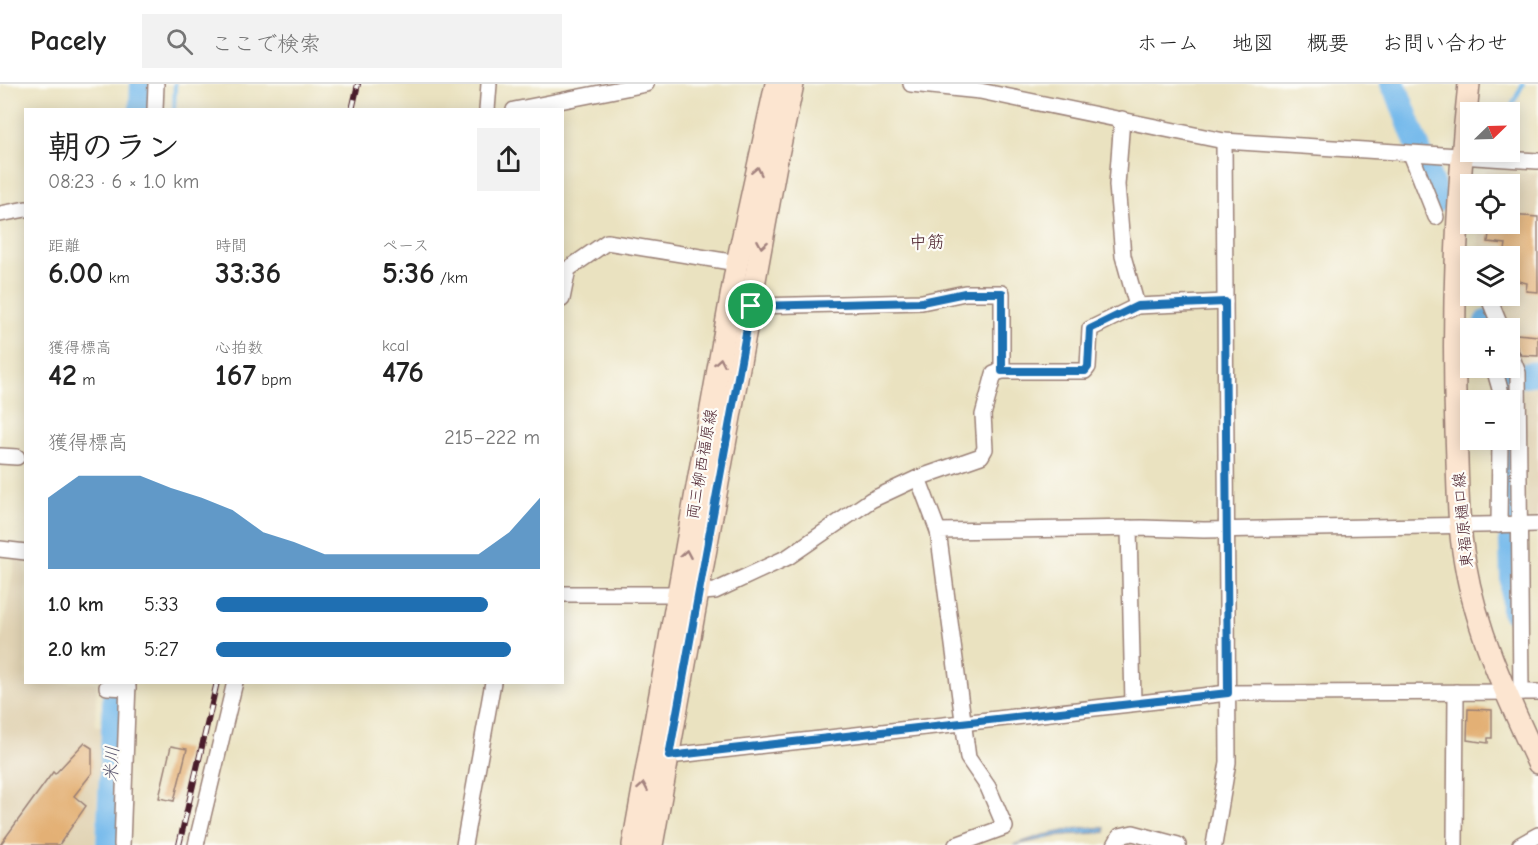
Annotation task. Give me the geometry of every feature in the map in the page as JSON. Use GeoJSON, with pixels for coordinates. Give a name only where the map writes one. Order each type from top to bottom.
{"type":"FeatureCollection","features":[{"type":"Feature","properties":{"kind":"main road","name":"両三柳西福原線"},"geometry":{"type":"LineString","coordinates":[[652,845],[669,756],[688,593],[737,262],[776,84]]}},
{"type":"Feature","properties":{"kind":"main road","name":"両三柳西福原線"},"geometry":{"type":"LineString","coordinates":[[633,845],[751,306],[793,84]]}},
{"type":"Feature","properties":{"kind":"main road","name":"東福原樋口線"},"geometry":{"type":"LineString","coordinates":[[1467,102],[1469,84]]}},
{"type":"Feature","properties":{"kind":"main road","name":"東福原樋口線"},"geometry":{"type":"LineString","coordinates":[[1462,162],[1453,340],[1460,525],[1474,603],[1513,692],[1538,763]]}},
{"type":"Feature","properties":{"kind":"street"},"geometry":{"type":"LineString","coordinates":[[155,108],[156,84]]}},
{"type":"Feature","properties":{"kind":"street"},"geometry":{"type":"LineString","coordinates":[[487,108],[489,84]]}},
{"type":"Feature","properties":{"kind":"street"},"geometry":{"type":"LineString","coordinates":[[524,108],[646,84]]}},
{"type":"Feature","properties":{"kind":"street"},"geometry":{"type":"LineString","coordinates":[[911,84],[996,89],[1122,120],[1224,141],[1460,158]]}},
{"type":"Feature","properties":{"kind":"street"},"geometry":{"type":"LineString","coordinates":[[1122,120],[1117,185],[1123,256],[1137,306]]}},
{"type":"Feature","properties":{"kind":"street"},"geometry":{"type":"LineString","coordinates":[[1214,845],[1228,762],[1224,141]]}},
{"type":"Feature","properties":{"kind":"street"},"geometry":{"type":"LineString","coordinates":[[1418,155],[1436,217]]}},
{"type":"Feature","properties":{"kind":"street"},"geometry":{"type":"LineString","coordinates":[[1520,160],[1538,161]]}},
{"type":"Feature","properties":{"kind":"street"},"geometry":{"type":"LineString","coordinates":[[0,214],[24,209]]}},
{"type":"Feature","properties":{"kind":"street"},"geometry":{"type":"LineString","coordinates":[[565,268],[607,242],[737,262]]}},
{"type":"Feature","properties":{"kind":"street"},"geometry":{"type":"LineString","coordinates":[[751,306],[922,302],[965,293],[1002,293],[1002,371]]}},
{"type":"Feature","properties":{"kind":"street"},"geometry":{"type":"LineString","coordinates":[[564,594],[715,591],[788,557],[871,500],[918,478],[981,456],[985,449],[983,415],[994,374],[1002,371],[1085,371],[1088,367],[1090,329],[1137,306],[1225,302]]}},
{"type":"Feature","properties":{"kind":"street"},"geometry":{"type":"LineString","coordinates":[[1509,524],[1518,378]]}},
{"type":"Feature","properties":{"kind":"street"},"geometry":{"type":"LineString","coordinates":[[1501,450],[1509,524],[1513,692]]}},
{"type":"Feature","properties":{"kind":"street"},"geometry":{"type":"LineString","coordinates":[[0,456],[17,458]]}},
{"type":"Feature","properties":{"kind":"street"},"geometry":{"type":"LineString","coordinates":[[918,478],[938,531],[968,758],[988,787],[1005,827],[967,843]]}},
{"type":"Feature","properties":{"kind":"street"},"geometry":{"type":"LineString","coordinates":[[938,531],[1129,528],[1225,530],[1538,524]]}},
{"type":"Feature","properties":{"kind":"street"},"geometry":{"type":"LineString","coordinates":[[1129,528],[1133,703]]}},
{"type":"Feature","properties":{"kind":"street"},"geometry":{"type":"LineString","coordinates":[[0,549],[24,552]]}},
{"type":"Feature","properties":{"kind":"street"},"geometry":{"type":"LineString","coordinates":[[196,845],[235,684]]}},
{"type":"Feature","properties":{"kind":"street"},"geometry":{"type":"LineString","coordinates":[[464,845],[493,684]]}},
{"type":"Feature","properties":{"kind":"street"},"geometry":{"type":"LineString","coordinates":[[122,686],[122,845]]}},
{"type":"Feature","properties":{"kind":"street"},"geometry":{"type":"LineString","coordinates":[[1455,845],[1456,692]]}},
{"type":"Feature","properties":{"kind":"street"},"geometry":{"type":"LineString","coordinates":[[669,756],[1228,693],[1538,692]]}},
{"type":"Feature","properties":{"kind":"street"},"geometry":{"type":"LineString","coordinates":[[1115,845],[1120,836],[1133,833],[1178,845]]}},
{"type":"Feature","properties":{"kind":"shaded area"},"geometry":{"type":"Polygon","coordinates":[[[1486,170],[1538,173],[1538,520],[1527,520],[1520,318],[1501,318],[1496,306],[1520,306],[1520,246],[1478,246],[1480,234],[1520,234],[1520,174],[1486,174],[1486,170]]]}},
{"type":"Feature","properties":{"kind":"shaded area"},"geometry":{"type":"Polygon","coordinates":[[[16,554],[24,556],[24,684],[97,684],[95,726],[101,727],[95,845],[0,845],[0,647],[16,554]]]}},
{"type":"Feature","properties":{"kind":"water"},"geometry":{"type":"Polygon","coordinates":[[[1080,828],[1105,828],[1105,832],[1062,835],[1014,845],[1041,836],[1080,828]]]}},
{"type":"Feature","properties":{"kind":"building"},"geometry":{"type":"Polygon","coordinates":[[[1520,216],[1538,217],[1538,292],[1526,291],[1527,283],[1520,281],[1520,246],[1488,242],[1489,234],[1520,234],[1520,216]]]}},
{"type":"Feature","properties":{"kind":"building"},"geometry":{"type":"Polygon","coordinates":[[[1520,334],[1538,336],[1538,356],[1521,355],[1520,334]]]}},
{"type":"Feature","properties":{"kind":"building"},"geometry":{"type":"Polygon","coordinates":[[[1468,709],[1492,710],[1492,738],[1488,738],[1488,743],[1467,740],[1468,709]]]}},
{"type":"Feature","properties":{"kind":"building"},"geometry":{"type":"Polygon","coordinates":[[[84,743],[92,748],[92,773],[74,796],[86,806],[59,845],[0,845],[53,772],[55,774],[84,743]]]}},
{"type":"Feature","properties":{"kind":"building"},"geometry":{"type":"Polygon","coordinates":[[[171,746],[187,749],[174,801],[159,798],[171,746]]]}},
{"type":"Feature","properties":{"kind":"waterway","name":"米川"},"geometry":{"type":"LineString","coordinates":[[141,108],[142,84]]}},
{"type":"Feature","properties":{"kind":"waterway"},"geometry":{"type":"LineString","coordinates":[[174,108],[175,84]]}},
{"type":"Feature","properties":{"kind":"waterway"},"geometry":{"type":"LineString","coordinates":[[1392,84],[1398,94],[1438,200]]}},
{"type":"Feature","properties":{"kind":"waterway"},"geometry":{"type":"LineString","coordinates":[[1514,102],[1523,84]]}},
{"type":"Feature","properties":{"kind":"waterway"},"geometry":{"type":"LineString","coordinates":[[1520,375],[1538,373]]}},
{"type":"Feature","properties":{"kind":"waterway"},"geometry":{"type":"LineString","coordinates":[[1508,378],[1508,390]]}},
{"type":"Feature","properties":{"kind":"waterway"},"geometry":{"type":"LineString","coordinates":[[1508,450],[1513,611]]}},
{"type":"Feature","properties":{"kind":"waterway","name":"米川"},"geometry":{"type":"LineString","coordinates":[[108,845],[115,684]]}},
{"type":"Feature","properties":{"kind":"railway"},"geometry":{"type":"LineString","coordinates":[[352,108],[358,84]]}},
{"type":"Feature","properties":{"kind":"railway"},"geometry":{"type":"LineString","coordinates":[[179,845],[217,684]]}},
{"type":"Feature","properties":{"kind":"district","name":"中筋"},"geometry":{"type":"Point","coordinates":[927,242]}},
{"type":"Feature","properties":{"kind":"route"},"geometry":{"type":"LineString","coordinates":[[965,293],[1002,293],[1002,371],[1085,371],[1088,367],[1090,329],[1137,306],[1225,302],[1228,693],[669,756],[751,306],[922,302],[965,293]]}}]}
